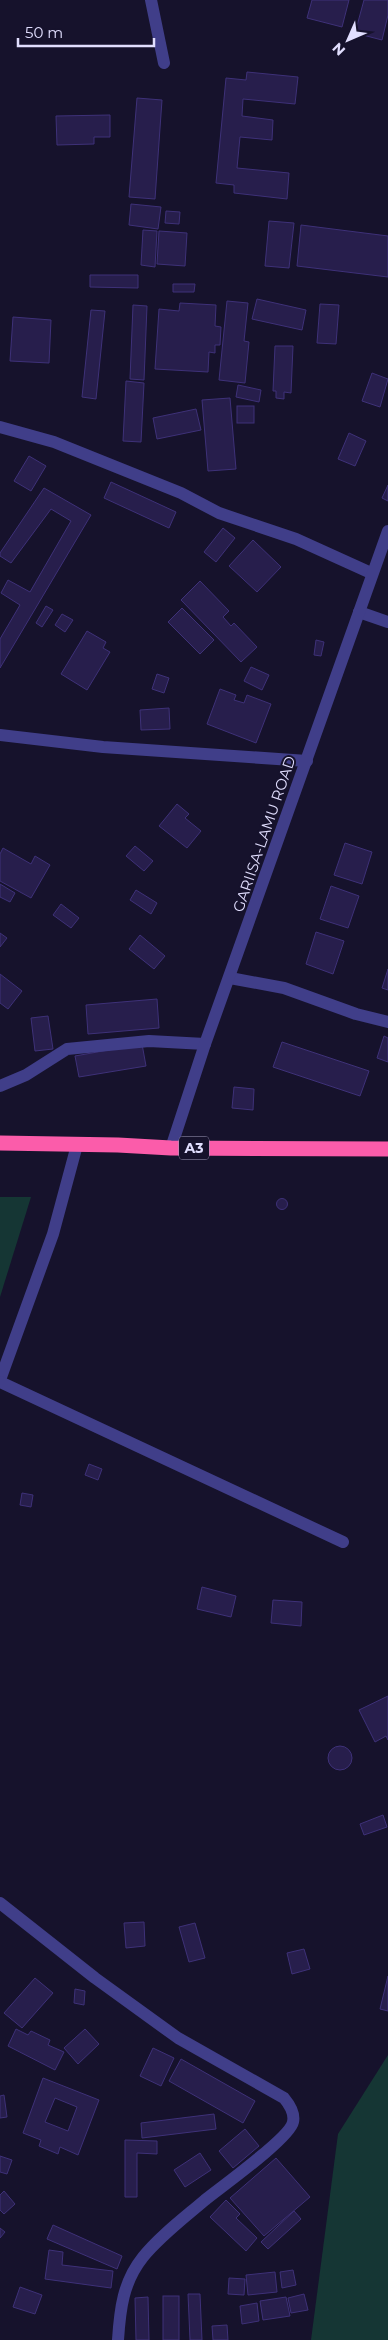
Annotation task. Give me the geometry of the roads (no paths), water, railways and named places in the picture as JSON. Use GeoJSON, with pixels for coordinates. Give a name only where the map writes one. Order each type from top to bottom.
{"type":"FeatureCollection","features":[{"type":"Feature","properties":{"kind":"highway","name":"A3"},"geometry":{"type":"LineString","coordinates":[[0,1143],[171,1148],[388,1149]]}},
{"type":"Feature","properties":{"kind":"street"},"geometry":{"type":"LineString","coordinates":[[151,0],[164,63]]}},
{"type":"Feature","properties":{"kind":"street"},"geometry":{"type":"LineString","coordinates":[[0,427],[54,442],[181,494],[219,513],[296,539],[371,573]]}},
{"type":"Feature","properties":{"kind":"street","name":"GARIISA-LAMU ROAD"},"geometry":{"type":"LineString","coordinates":[[171,1148],[205,1044],[307,761],[371,573],[388,531]]}},
{"type":"Feature","properties":{"kind":"street"},"geometry":{"type":"LineString","coordinates":[[359,612],[388,622]]}},
{"type":"Feature","properties":{"kind":"street"},"geometry":{"type":"LineString","coordinates":[[0,735],[103,747],[307,761]]}},
{"type":"Feature","properties":{"kind":"street"},"geometry":{"type":"LineString","coordinates":[[230,978],[284,988],[356,1014],[388,1022]]}},
{"type":"Feature","properties":{"kind":"street"},"geometry":{"type":"LineString","coordinates":[[0,1086],[26,1075],[66,1050],[149,1041],[205,1044]]}},
{"type":"Feature","properties":{"kind":"street"},"geometry":{"type":"LineString","coordinates":[[77,1145],[53,1234],[0,1381],[343,1542]]}},
{"type":"Feature","properties":{"kind":"street"},"geometry":{"type":"LineString","coordinates":[[0,1903],[95,1978],[171,2032],[284,2098],[292,2110],[294,2120],[292,2125],[275,2144],[196,2208],[143,2258],[130,2278],[123,2296],[119,2314],[118,2340]]}}]}
